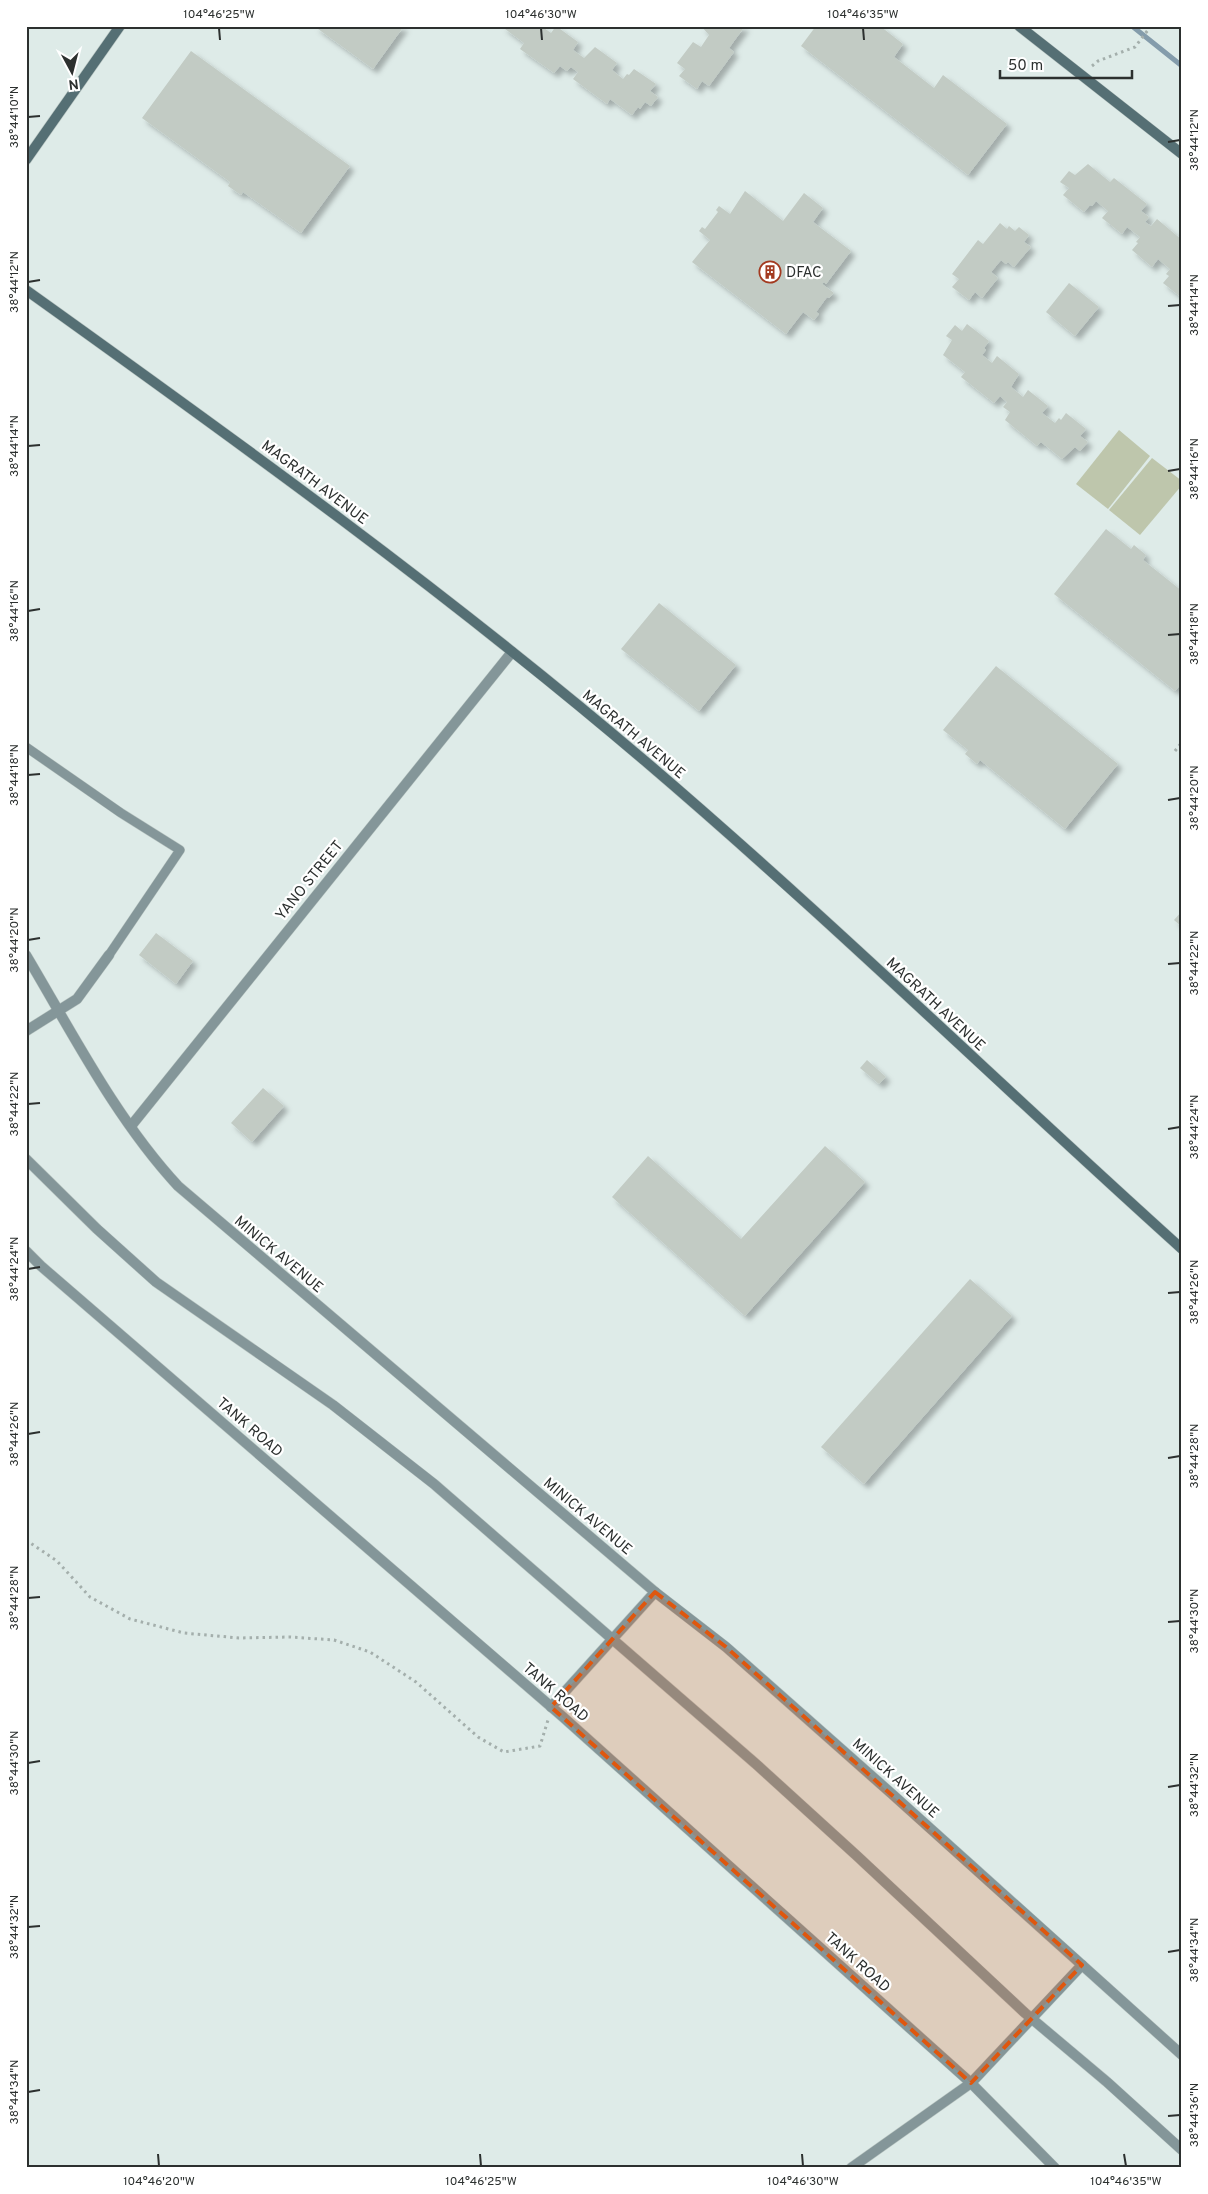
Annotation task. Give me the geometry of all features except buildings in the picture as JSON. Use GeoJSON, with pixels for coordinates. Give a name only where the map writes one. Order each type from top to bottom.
{"type":"FeatureCollection","features":[{"type":"Feature","properties":{"kind":"main road"},"geometry":{"type":"LineString","coordinates":[[26,160],[120,26]]}},
{"type":"Feature","properties":{"kind":"main road"},"geometry":{"type":"LineString","coordinates":[[1019,26],[1182,154]]}},
{"type":"Feature","properties":{"kind":"main road","name":"MAGRATH AVENUE"},"geometry":{"type":"LineString","coordinates":[[26,290],[327,509],[512,652],[644,760],[777,877],[1182,1249]]}},
{"type":"Feature","properties":{"kind":"street","name":"YANO STREET"},"geometry":{"type":"LineString","coordinates":[[131,1126],[512,652]]}},
{"type":"Feature","properties":{"kind":"street"},"geometry":{"type":"LineString","coordinates":[[26,1031],[77,999],[109,954]]}},
{"type":"Feature","properties":{"kind":"street","name":"MINICK AVENUE"},"geometry":{"type":"LineString","coordinates":[[26,955],[98,1076],[131,1126],[165,1172],[194,1202],[654,1592],[726,1647],[1182,2055]]}},
{"type":"Feature","properties":{"kind":"street"},"geometry":{"type":"LineString","coordinates":[[26,1159],[97,1229],[156,1282],[333,1405],[434,1484],[612,1638],[849,1848],[1031,2018],[1107,2082],[1182,2150]]}},
{"type":"Feature","properties":{"kind":"street","name":"TANK ROAD"},"geometry":{"type":"LineString","coordinates":[[26,1251],[551,1707],[971,2083],[1055,2168]]}},
{"type":"Feature","properties":{"kind":"street"},"geometry":{"type":"LineString","coordinates":[[551,1707],[654,1592]]}},
{"type":"Feature","properties":{"kind":"street"},"geometry":{"type":"LineString","coordinates":[[851,2168],[971,2083],[1082,1965]]}},
{"type":"Feature","properties":{"kind":"lane"},"geometry":{"type":"LineString","coordinates":[[26,747],[121,813],[180,850],[109,954]]}},
{"type":"Feature","properties":{"kind":"path"},"geometry":{"type":"LineString","coordinates":[[1082,75],[1098,61],[1135,47],[1151,26]]}},
{"type":"Feature","properties":{"kind":"path"},"geometry":{"type":"LineString","coordinates":[[1175,750],[1182,742]]}},
{"type":"Feature","properties":{"kind":"path"},"geometry":{"type":"LineString","coordinates":[[26,1540],[57,1561],[90,1596],[130,1620],[184,1633],[240,1638],[290,1637],[334,1640],[370,1652],[416,1682],[478,1737],[504,1752],[540,1746],[551,1707]]}},
{"type":"Feature","properties":{"kind":"highlighted area"},"geometry":{"type":"Polygon","coordinates":[[[655,1592],[726,1647],[1082,1965],[971,2083],[551,1707],[655,1592]]]}},
{"type":"Feature","properties":{"kind":"green space"},"geometry":{"type":"Polygon","coordinates":[[[1119,430],[1150,456],[1108,509],[1076,484],[1119,430]]]}},
{"type":"Feature","properties":{"kind":"green space"},"geometry":{"type":"Polygon","coordinates":[[[1152,458],[1182,481],[1182,485],[1140,535],[1109,510],[1152,458]]]}},
{"type":"Feature","properties":{"kind":"waterway"},"geometry":{"type":"LineString","coordinates":[[1132,26],[1182,66]]}},
{"type":"Feature","properties":{"kind":"place","name":"DFAC"},"geometry":{"type":"Point","coordinates":[770,272]}}]}
